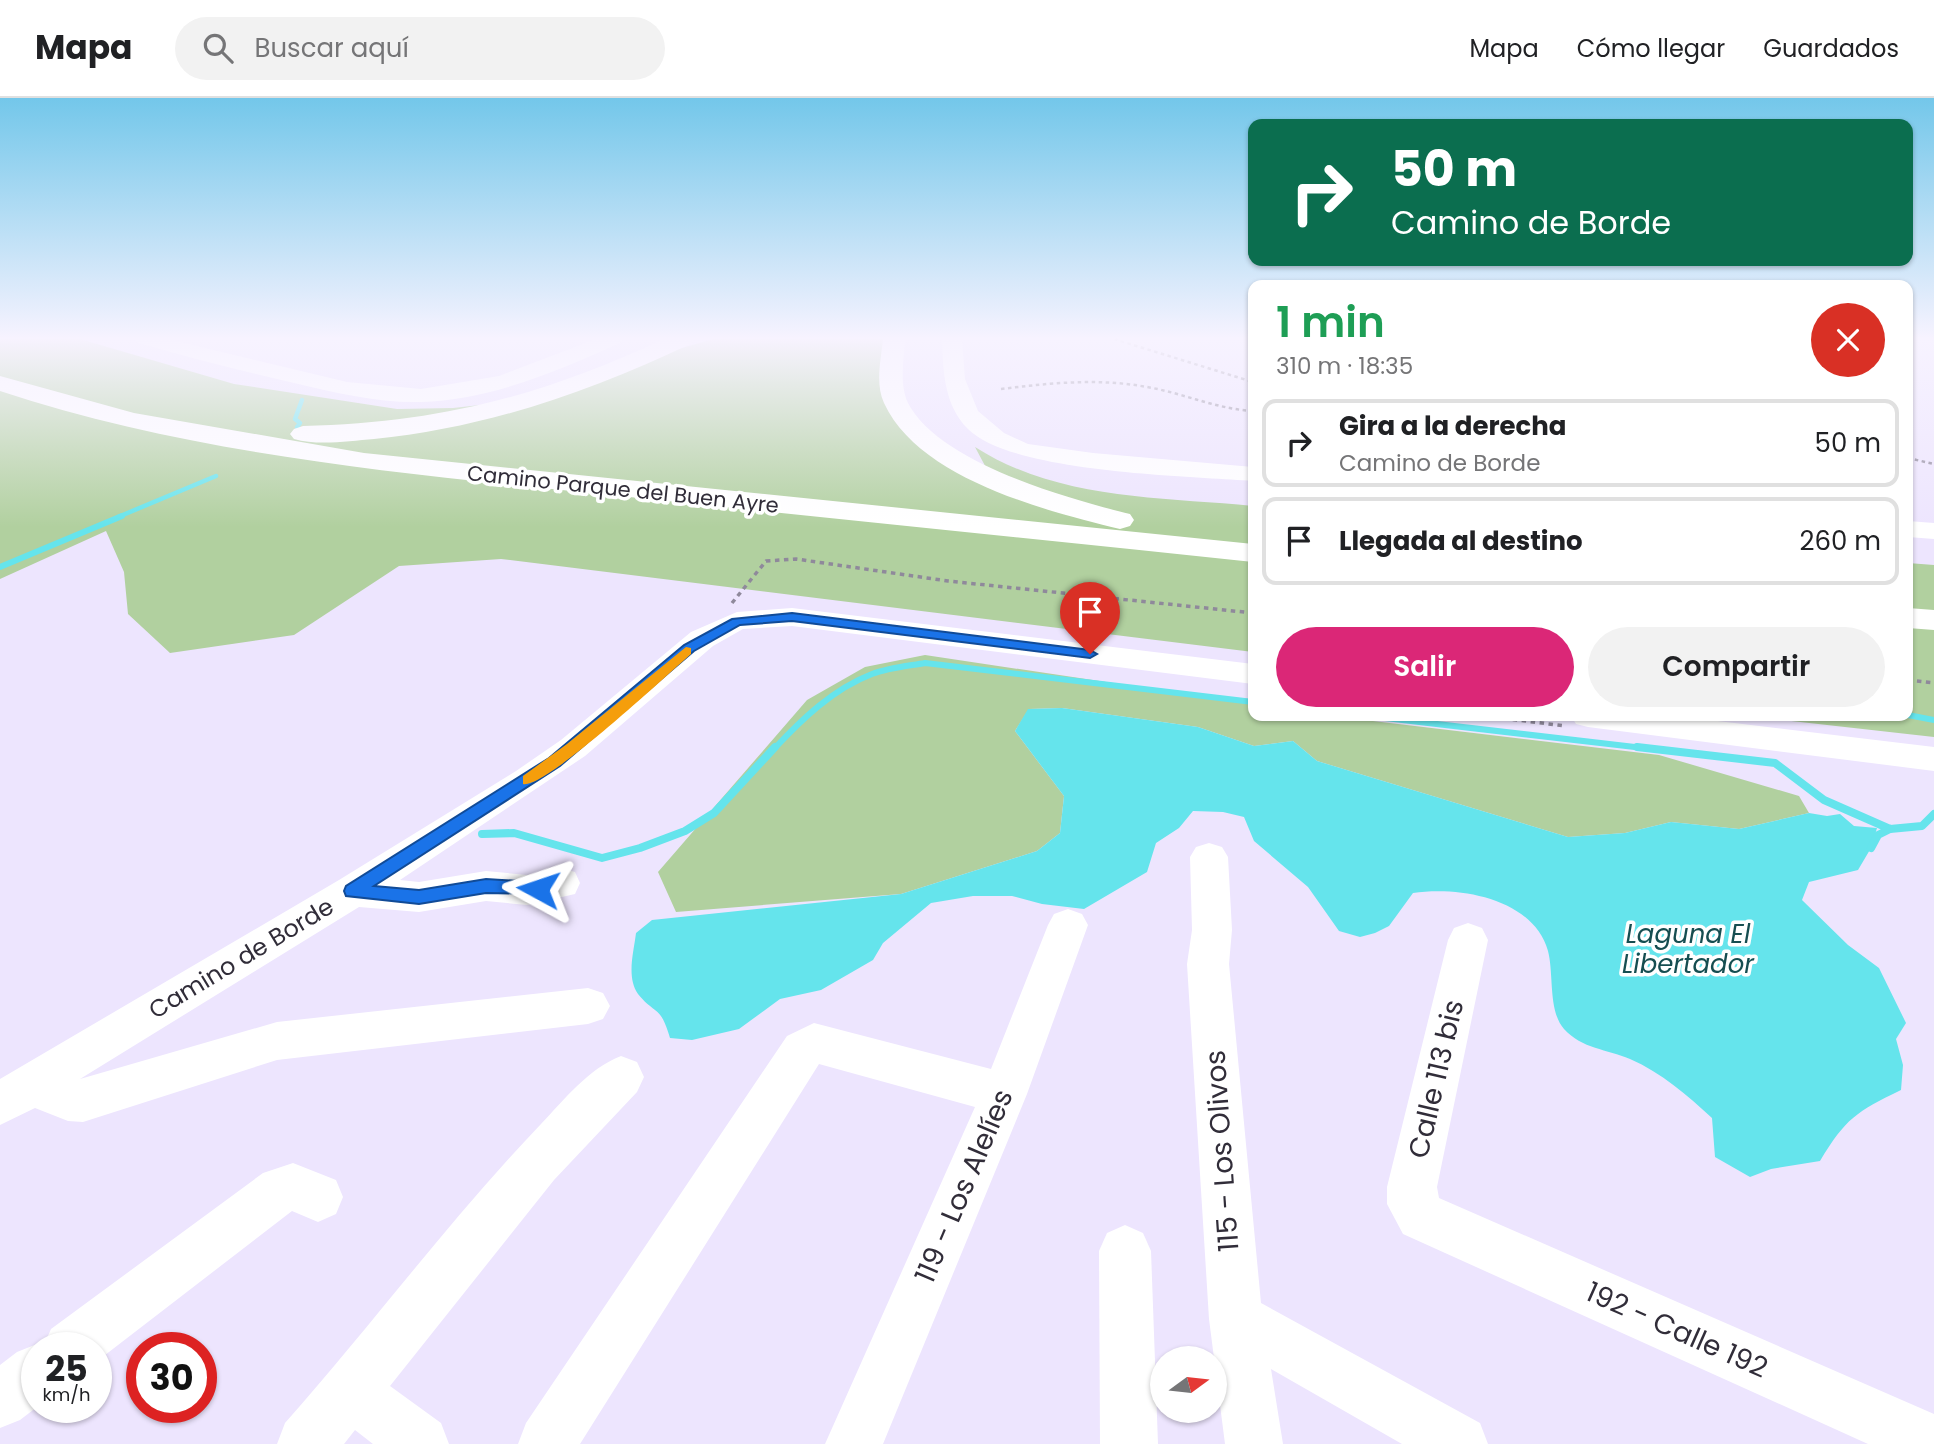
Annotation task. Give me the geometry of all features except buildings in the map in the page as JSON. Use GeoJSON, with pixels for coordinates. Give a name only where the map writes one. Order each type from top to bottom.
{"type":"FeatureCollection","features":[{"type":"Feature","properties":{"kind":"highway","name":"Camino Parque del Buen Ayre"},"geometry":{"type":"LineString","coordinates":[[71,402],[184,430],[351,459],[1248,552]]}},
{"type":"Feature","properties":{"kind":"highway"},"geometry":{"type":"LineString","coordinates":[[87,402],[181,420],[307,434],[381,430],[473,418],[532,402]]}},
{"type":"Feature","properties":{"kind":"highway"},"geometry":{"type":"LineString","coordinates":[[896,402],[898,408],[922,434],[959,460],[1016,489],[1065,506],[1123,521],[1248,543]]}},
{"type":"Feature","properties":{"kind":"highway","name":"Camino Parque del Buen Ayre"},"geometry":{"type":"LineString","coordinates":[[0,410],[143,445],[334,479],[520,501],[1248,575]]}},
{"type":"Feature","properties":{"kind":"highway"},"geometry":{"type":"LineString","coordinates":[[1913,618],[1934,620]]}},
{"type":"Feature","properties":{"kind":"highway"},"geometry":{"type":"LineString","coordinates":[[1913,642],[1934,644]]}},
{"type":"Feature","properties":{"kind":"street"},"geometry":{"type":"LineString","coordinates":[[963,402],[977,425],[996,438],[1023,450],[1049,455],[1247,473]]}},
{"type":"Feature","properties":{"kind":"street"},"geometry":{"type":"LineString","coordinates":[[1913,529],[1934,531]]}},
{"type":"Feature","properties":{"kind":"street","name":"Camino de Borde"},"geometry":{"type":"LineString","coordinates":[[16,1094],[353,891],[554,762],[689,648],[737,621],[792,617],[1248,673]]}},
{"type":"Feature","properties":{"kind":"street"},"geometry":{"type":"LineString","coordinates":[[1628,721],[1934,759]]}},
{"type":"Feature","properties":{"kind":"street","name":"115 - Los Olivos"},"geometry":{"type":"LineString","coordinates":[[1209,857],[1212,930],[1208,964],[1236,1320],[1254,1444]]}},
{"type":"Feature","properties":{"kind":"street"},"geometry":{"type":"LineString","coordinates":[[353,891],[419,897],[486,886],[527,890],[561,883]]}},
{"type":"Feature","properties":{"kind":"street","name":"119 - Los Alelíes"},"geometry":{"type":"LineString","coordinates":[[854,1444],[1004,1094],[1068,925]]}},
{"type":"Feature","properties":{"kind":"street","name":"Calle 113 bis"},"geometry":{"type":"LineString","coordinates":[[1421,1216],[1412,1204],[1412,1187],[1468,940]]}},
{"type":"Feature","properties":{"kind":"street"},"geometry":{"type":"LineString","coordinates":[[16,1094],[83,1101],[277,1041],[588,1006]]}},
{"type":"Feature","properties":{"kind":"street"},"geometry":{"type":"LineString","coordinates":[[548,1444],[803,1050],[814,1043],[829,1045],[1004,1094]]}},
{"type":"Feature","properties":{"kind":"street"},"geometry":{"type":"LineString","coordinates":[[306,1444],[527,1175],[587,1108],[621,1077]]}},
{"type":"Feature","properties":{"kind":"street"},"geometry":{"type":"LineString","coordinates":[[91,1332],[280,1190],[293,1187],[318,1197]]}},
{"type":"Feature","properties":{"kind":"street","name":"192 - Calle 192"},"geometry":{"type":"LineString","coordinates":[[1421,1216],[1934,1444]]}},
{"type":"Feature","properties":{"kind":"street"},"geometry":{"type":"LineString","coordinates":[[1125,1251],[1129,1444]]}},
{"type":"Feature","properties":{"kind":"street"},"geometry":{"type":"LineString","coordinates":[[1236,1320],[1459,1444]]}},
{"type":"Feature","properties":{"kind":"street"},"geometry":{"type":"LineString","coordinates":[[0,1400],[21,1384]]}},
{"type":"Feature","properties":{"kind":"street"},"geometry":{"type":"LineString","coordinates":[[351,1392],[420,1444]]}},
{"type":"Feature","properties":{"kind":"path"},"geometry":{"type":"LineString","coordinates":[[1201,402],[1248,410]]}},
{"type":"Feature","properties":{"kind":"path"},"geometry":{"type":"LineString","coordinates":[[1913,459],[1934,464]]}},
{"type":"Feature","properties":{"kind":"path"},"geometry":{"type":"LineString","coordinates":[[737,621],[729,612],[733,601],[766,561],[796,559],[948,581],[1248,612]]}},
{"type":"Feature","properties":{"kind":"path"},"geometry":{"type":"LineString","coordinates":[[1913,681],[1934,683]]}},
{"type":"Feature","properties":{"kind":"shaded area"},"geometry":{"type":"Polygon","coordinates":[[[0,402],[350,402],[397,409],[453,408],[497,402],[896,402],[898,408],[991,477],[975,447],[1007,464],[1075,487],[1146,497],[1248,506],[1248,651],[501,559],[399,566],[294,635],[170,653],[128,614],[124,572],[106,531],[0,579],[0,402]]]}},
{"type":"Feature","properties":{"kind":"shaded area"},"geometry":{"type":"Polygon","coordinates":[[[1913,563],[1934,565],[1934,737],[1792,721],[1913,721],[1913,563]]]}},
{"type":"Feature","properties":{"kind":"shaded area"},"geometry":{"type":"Polygon","coordinates":[[[925,655],[1248,703],[1248,721],[1373,721],[1659,755],[1799,796],[1809,813],[1739,829],[1671,822],[1625,833],[1568,837],[1317,761],[1293,741],[1254,746],[1198,727],[1062,708],[1029,709],[1015,731],[1064,796],[1060,833],[1037,851],[901,894],[676,912],[658,872],[807,700],[865,667],[925,655]]]}},
{"type":"Feature","properties":{"kind":"water","name":"Laguna El Libertador"},"geometry":{"type":"Polygon","coordinates":[[[1062,708],[1198,727],[1254,746],[1293,741],[1317,761],[1568,837],[1625,833],[1671,822],[1739,829],[1809,813],[1827,816],[1840,814],[1854,826],[1877,828],[1871,848],[1858,870],[1809,882],[1802,900],[1848,945],[1879,968],[1906,1023],[1896,1039],[1903,1065],[1901,1090],[1873,1104],[1845,1125],[1820,1161],[1771,1169],[1750,1177],[1715,1157],[1712,1118],[1684,1093],[1642,1065],[1587,1045],[1564,1029],[1553,1002],[1548,951],[1540,933],[1527,919],[1511,908],[1472,894],[1431,891],[1413,893],[1389,926],[1375,933],[1360,937],[1339,931],[1308,887],[1254,841],[1244,817],[1223,812],[1193,811],[1179,828],[1156,843],[1147,872],[1084,909],[1042,904],[1012,896],[973,896],[931,903],[883,943],[873,960],[821,990],[780,999],[739,1029],[692,1040],[670,1038],[660,1015],[644,1001],[634,987],[632,964],[636,933],[652,920],[901,894],[1037,851],[1060,833],[1064,796],[1015,731],[1028,709],[1062,708]]]}},
{"type":"Feature","properties":{"kind":"waterway"},"geometry":{"type":"LineString","coordinates":[[297,427],[300,423],[295,419],[301,402]]}},
{"type":"Feature","properties":{"kind":"waterway"},"geometry":{"type":"LineString","coordinates":[[118,517],[216,476]]}},
{"type":"Feature","properties":{"kind":"waterway"},"geometry":{"type":"LineString","coordinates":[[0,567],[122,516]]}},
{"type":"Feature","properties":{"kind":"waterway"},"geometry":{"type":"LineString","coordinates":[[774,749],[831,696],[858,680],[878,672],[925,663],[1248,701]]}},
{"type":"Feature","properties":{"kind":"waterway"},"geometry":{"type":"LineString","coordinates":[[1913,716],[1934,720]]}},
{"type":"Feature","properties":{"kind":"waterway"},"geometry":{"type":"LineString","coordinates":[[1411,721],[1652,749]]}},
{"type":"Feature","properties":{"kind":"waterway"},"geometry":{"type":"LineString","coordinates":[[482,834],[514,833],[602,858],[640,848],[685,831],[714,813],[775,747]]}},
{"type":"Feature","properties":{"kind":"waterway"},"geometry":{"type":"LineString","coordinates":[[1637,747],[1775,763],[1824,800],[1890,829]]}},
{"type":"Feature","properties":{"kind":"waterway"},"geometry":{"type":"LineString","coordinates":[[1890,829],[1922,826],[1934,814]]}},
{"type":"Feature","properties":{"kind":"waterway"},"geometry":{"type":"LineString","coordinates":[[1871,848],[1878,835],[1890,829]]}},
{"type":"Feature","properties":{"kind":"slow traffic"},"geometry":{"type":"LineString","coordinates":[[529,780],[573,748],[686,651]]}},
{"type":"Feature","properties":{"kind":"route"},"geometry":{"type":"LineString","coordinates":[[538,889],[486,886],[419,897],[353,891],[554,762],[689,648],[720,628],[737,621],[792,617],[1090,654]]}}]}
